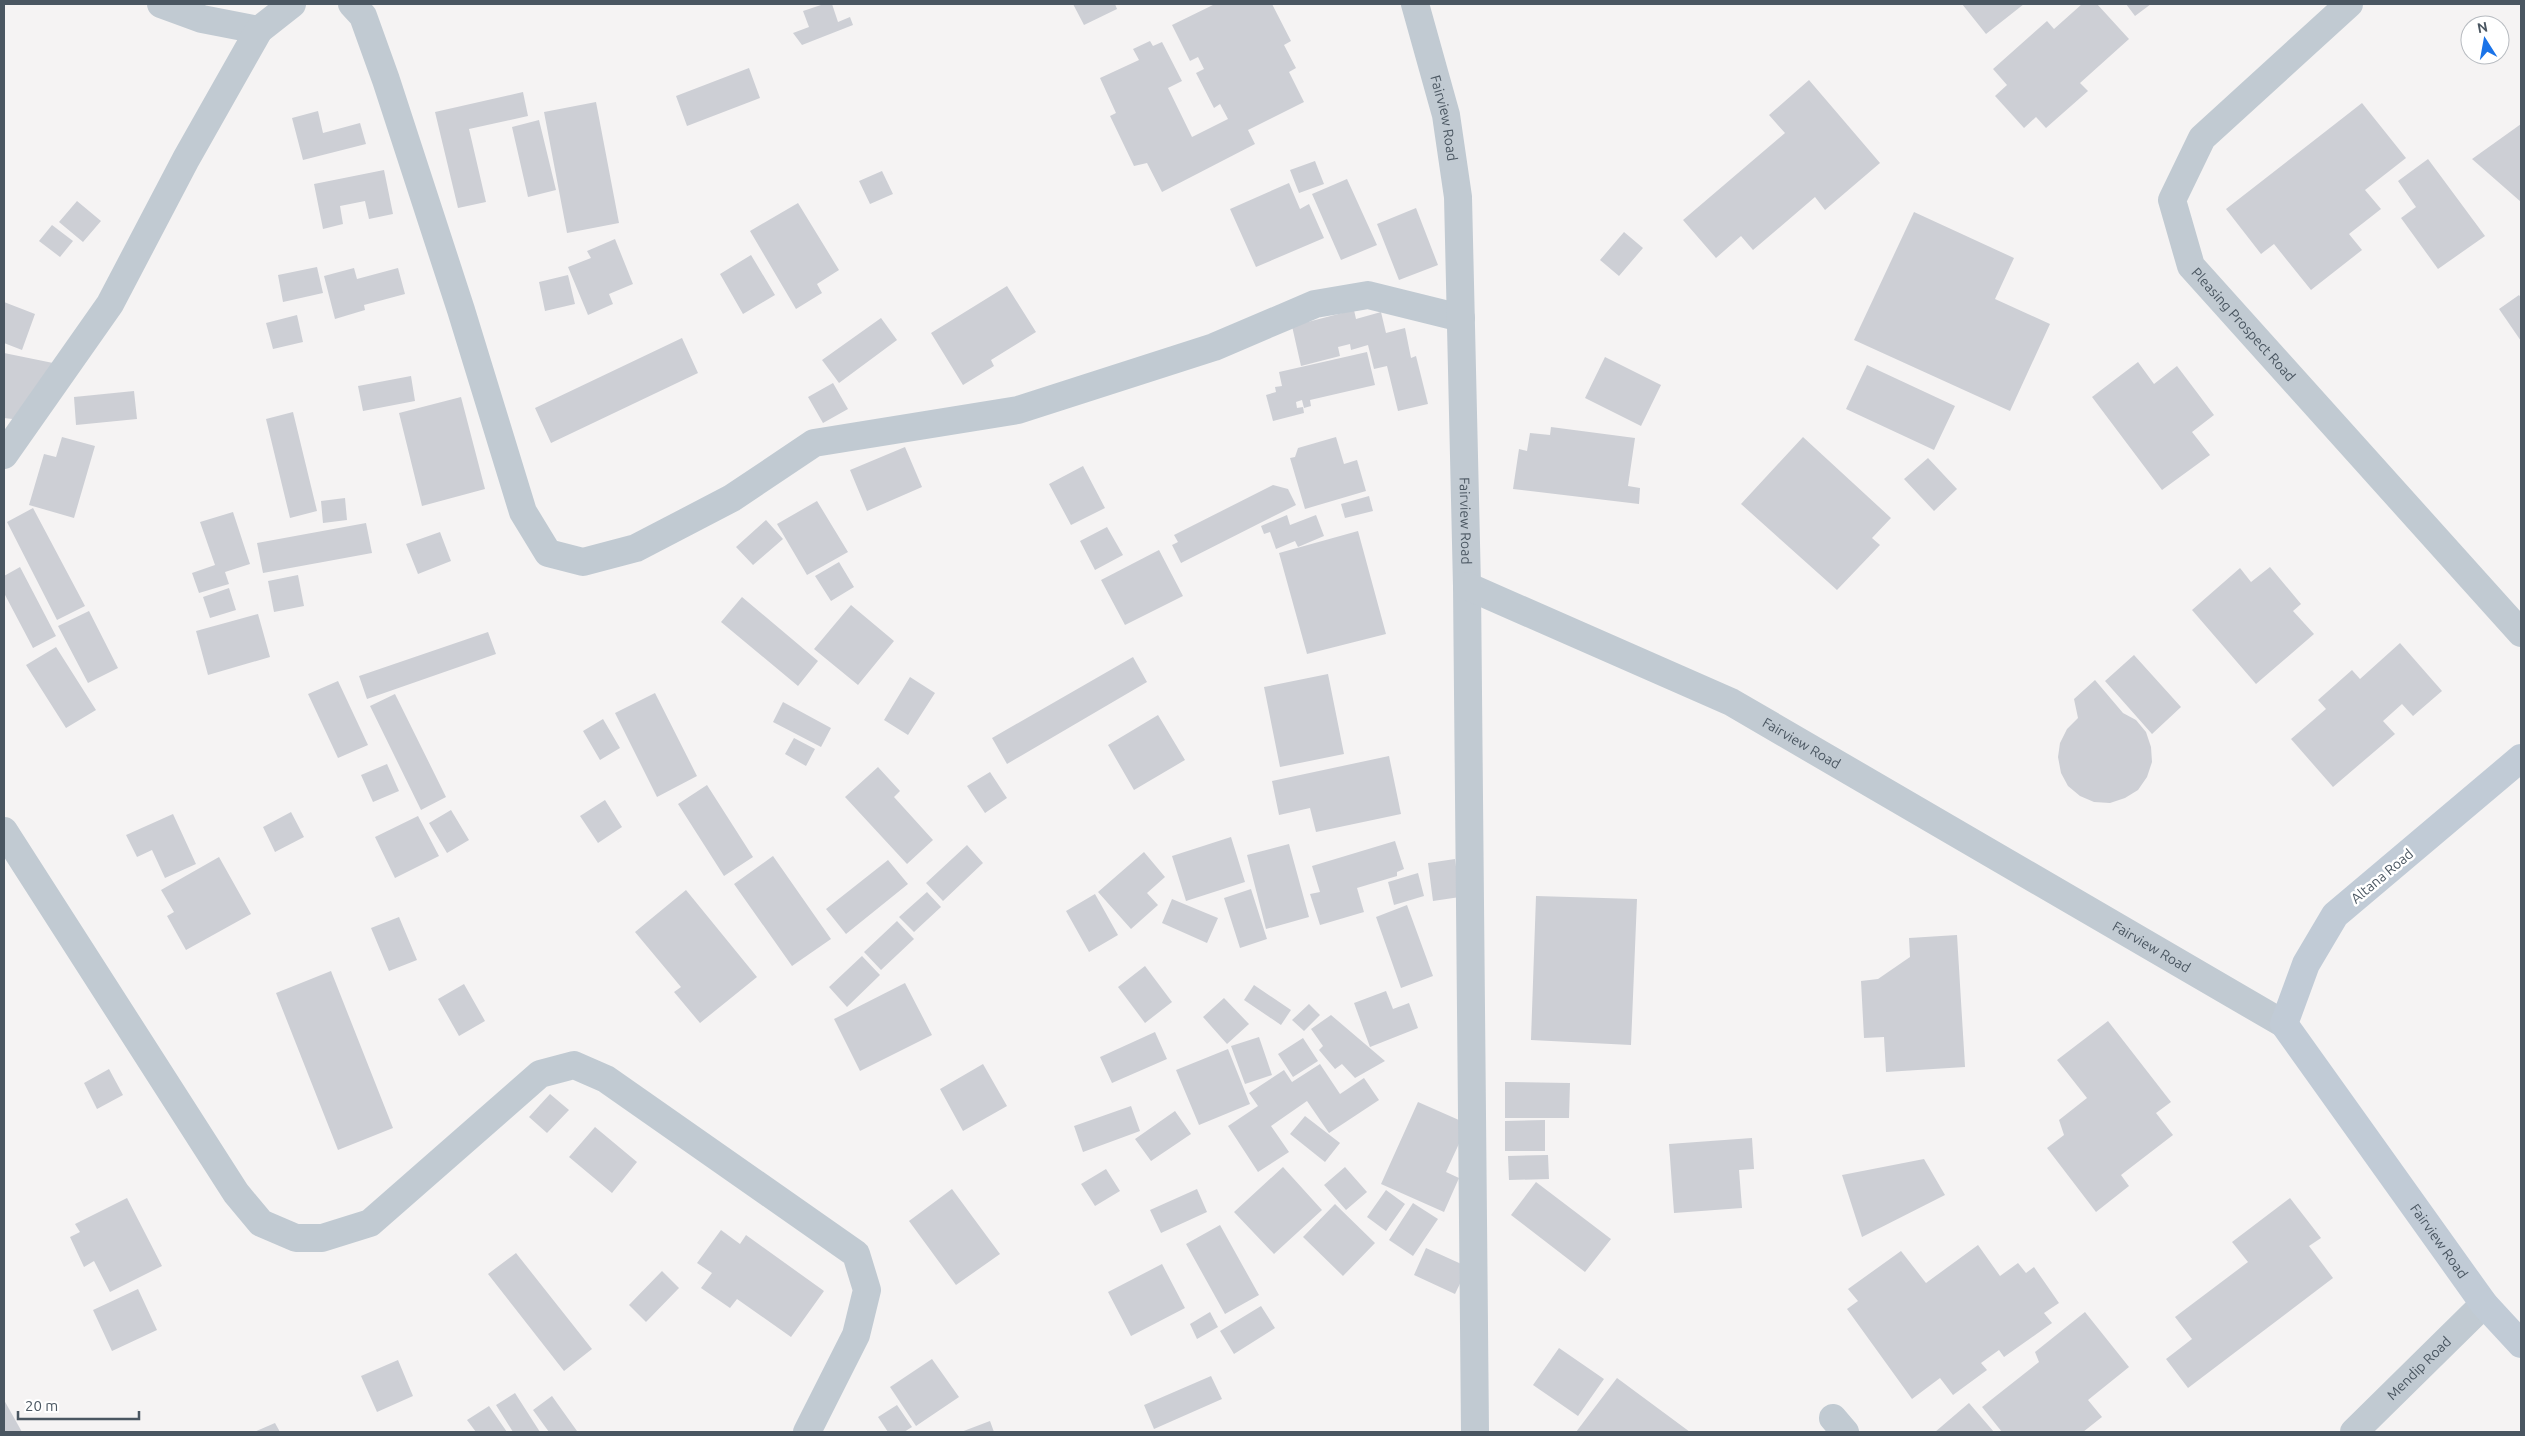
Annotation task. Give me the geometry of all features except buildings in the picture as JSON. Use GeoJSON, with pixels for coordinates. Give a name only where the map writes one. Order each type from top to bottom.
{"type":"FeatureCollection","features":[{"type":"Feature","properties":{"kind":"main road","name":"Altana Road"},"geometry":{"type":"LineString","coordinates":[[2284,1024],[2306,964],[2335,915],[2521,758]]}},
{"type":"Feature","properties":{"kind":"main road","name":"Fairview Road"},"geometry":{"type":"LineString","coordinates":[[2284,1024],[2484,1304],[2521,1344]]}},
{"type":"Feature","properties":{"kind":"street"},"geometry":{"type":"LineString","coordinates":[[161,4],[202,19],[260,30]]}},
{"type":"Feature","properties":{"kind":"street"},"geometry":{"type":"LineString","coordinates":[[4,455],[110,304],[186,159],[260,30],[292,4]]}},
{"type":"Feature","properties":{"kind":"street"},"geometry":{"type":"LineString","coordinates":[[352,4],[363,16],[386,80],[524,512],[548,553],[583,562],[636,548],[732,498],[814,443],[1018,410],[1214,347],[1315,304],[1368,295],[1460,318]]}},
{"type":"Feature","properties":{"kind":"street","name":"Fairview Road"},"geometry":{"type":"LineString","coordinates":[[1415,4],[1446,115],[1458,197],[1467,586],[1731,702],[2284,1024]]}},
{"type":"Feature","properties":{"kind":"street","name":"Pleasing Prospect Road"},"geometry":{"type":"LineString","coordinates":[[2349,4],[2202,138],[2172,200],[2191,266],[2521,633]]}},
{"type":"Feature","properties":{"kind":"street"},"geometry":{"type":"LineString","coordinates":[[1467,586],[1475,1432]]}},
{"type":"Feature","properties":{"kind":"street"},"geometry":{"type":"LineString","coordinates":[[4,831],[236,1193],[261,1223],[296,1238],[322,1238],[370,1223],[540,1074],[574,1065],[606,1079],[856,1254],[867,1290],[856,1335],[807,1432]]}},
{"type":"Feature","properties":{"kind":"street","name":"Mendip Road"},"geometry":{"type":"LineString","coordinates":[[2354,1432],[2484,1304]]}}]}
